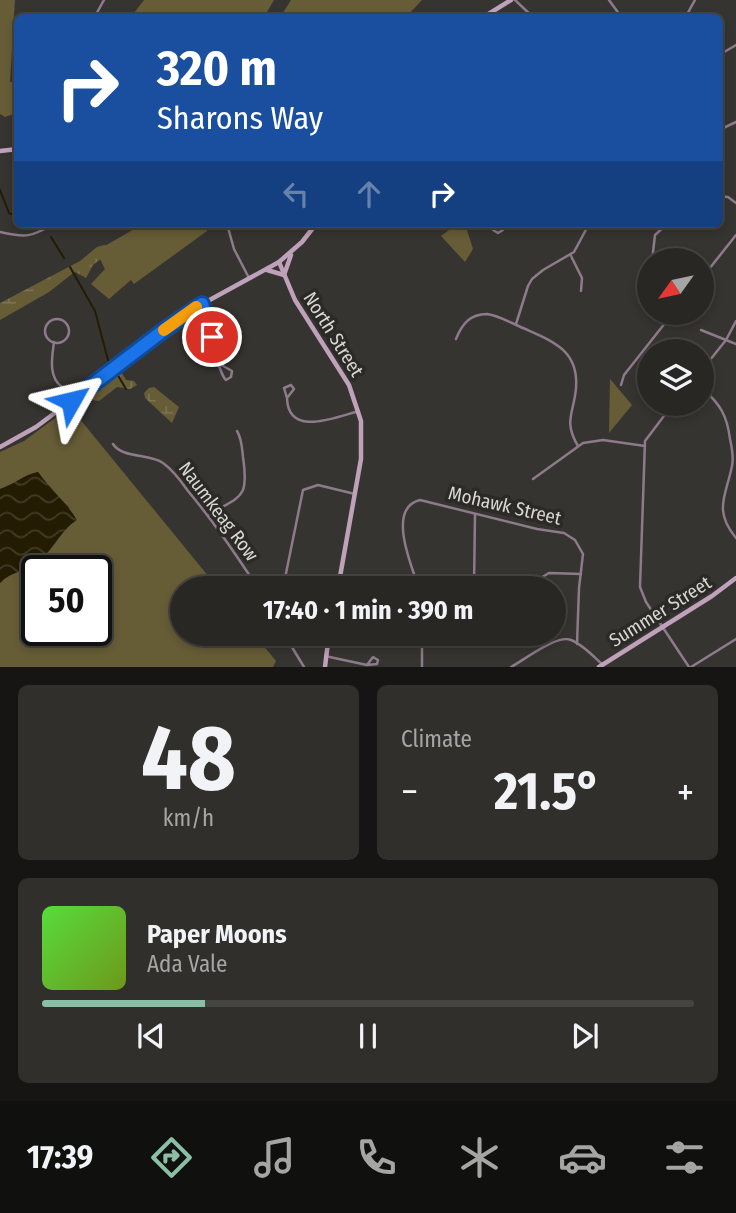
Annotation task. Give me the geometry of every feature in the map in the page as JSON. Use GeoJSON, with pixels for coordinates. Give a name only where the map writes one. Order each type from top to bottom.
{"type":"FeatureCollection","features":[{"type":"Feature","properties":{"kind":"street"},"geometry":{"type":"LineString","coordinates":[[489,14],[512,0],[529,14]]}},
{"type":"Feature","properties":{"kind":"street"},"geometry":{"type":"LineString","coordinates":[[0,232],[25,238],[47,228]]}},
{"type":"Feature","properties":{"kind":"street"},"geometry":{"type":"LineString","coordinates":[[229,228],[234,248],[249,278]]}},
{"type":"Feature","properties":{"kind":"street"},"geometry":{"type":"LineString","coordinates":[[0,447],[30,431],[202,304],[279,262],[292,252],[313,228]]}},
{"type":"Feature","properties":{"kind":"street"},"geometry":{"type":"LineString","coordinates":[[515,324],[532,279],[570,254],[586,228]]}},
{"type":"Feature","properties":{"kind":"street"},"geometry":{"type":"LineString","coordinates":[[654,248],[655,235],[663,228]]}},
{"type":"Feature","properties":{"kind":"street"},"geometry":{"type":"LineString","coordinates":[[714,263],[736,235]]}},
{"type":"Feature","properties":{"kind":"street"},"geometry":{"type":"LineString","coordinates":[[266,270],[284,275],[292,252]]}},
{"type":"Feature","properties":{"kind":"street"},"geometry":{"type":"LineString","coordinates":[[570,254],[582,278],[581,291]]}},
{"type":"Feature","properties":{"kind":"street","name":"North Street"},"geometry":{"type":"LineString","coordinates":[[279,262],[295,300],[349,385],[359,411],[363,440],[340,576]]}},
{"type":"Feature","properties":{"kind":"street"},"geometry":{"type":"LineString","coordinates":[[202,304],[218,363],[222,377],[226,380],[231,377],[232,371],[218,363]]}},
{"type":"Feature","properties":{"kind":"street"},"geometry":{"type":"LineString","coordinates":[[456,339],[463,324],[479,314],[495,316],[554,342],[570,358],[575,370],[576,388],[569,424],[578,446]]}},
{"type":"Feature","properties":{"kind":"street"},"geometry":{"type":"LineString","coordinates":[[59,319],[65,322],[69,331],[64,340],[54,342],[48,338],[46,327],[51,321],[59,319]]}},
{"type":"Feature","properties":{"kind":"street"},"geometry":{"type":"LineString","coordinates":[[714,355],[736,321]]}},
{"type":"Feature","properties":{"kind":"street"},"geometry":{"type":"LineString","coordinates":[[621,385],[624,375],[663,326]]}},
{"type":"Feature","properties":{"kind":"street"},"geometry":{"type":"LineString","coordinates":[[701,330],[736,344]]}},
{"type":"Feature","properties":{"kind":"street"},"geometry":{"type":"LineString","coordinates":[[54,342],[52,369],[55,379],[61,387],[76,397]]}},
{"type":"Feature","properties":{"kind":"street"},"geometry":{"type":"LineString","coordinates":[[287,398],[292,415],[306,423],[359,411]]}},
{"type":"Feature","properties":{"kind":"street"},"geometry":{"type":"LineString","coordinates":[[714,400],[722,408],[728,425],[733,463],[722,507],[728,527],[736,538]]}},
{"type":"Feature","properties":{"kind":"street"},"geometry":{"type":"LineString","coordinates":[[664,416],[645,446],[640,587],[642,595],[690,667],[736,639]]}},
{"type":"Feature","properties":{"kind":"street"},"geometry":{"type":"LineString","coordinates":[[208,515],[245,489],[247,482],[237,431]]}},
{"type":"Feature","properties":{"kind":"street"},"geometry":{"type":"LineString","coordinates":[[533,479],[578,446],[603,440],[645,446]]}},
{"type":"Feature","properties":{"kind":"street","name":"Naumkeag Row"},"geometry":{"type":"LineString","coordinates":[[114,444],[116,449],[123,452],[161,461],[208,515],[250,576]]}},
{"type":"Feature","properties":{"kind":"street"},"geometry":{"type":"LineString","coordinates":[[285,576],[303,490],[318,485],[355,494]]}},
{"type":"Feature","properties":{"kind":"street","name":"Mohawk Street"},"geometry":{"type":"LineString","coordinates":[[415,576],[404,542],[407,508],[415,501],[569,535],[578,543],[583,554],[577,644]]}},
{"type":"Feature","properties":{"kind":"street"},"geometry":{"type":"LineString","coordinates":[[474,576],[475,514]]}},
{"type":"Feature","properties":{"kind":"street"},"geometry":{"type":"LineString","coordinates":[[544,576],[549,573],[581,574]]}},
{"type":"Feature","properties":{"kind":"street","name":"Summer Street"},"geometry":{"type":"LineString","coordinates":[[601,665],[663,628],[736,578]]}},
{"type":"Feature","properties":{"kind":"street"},"geometry":{"type":"LineString","coordinates":[[511,667],[557,640],[568,639],[601,665]]}},
{"type":"Feature","properties":{"kind":"street"},"geometry":{"type":"LineString","coordinates":[[292,646],[304,667]]}},
{"type":"Feature","properties":{"kind":"street"},"geometry":{"type":"LineString","coordinates":[[325,667],[327,646]]}},
{"type":"Feature","properties":{"kind":"street"},"geometry":{"type":"LineString","coordinates":[[421,646],[422,667]]}},
{"type":"Feature","properties":{"kind":"street"},"geometry":{"type":"LineString","coordinates":[[325,656],[367,665]]}},
{"type":"Feature","properties":{"kind":"green space"},"geometry":{"type":"Polygon","coordinates":[[[0,0],[15,0],[10,82],[14,82],[14,114],[5,117],[0,114],[0,0]]]}},
{"type":"Feature","properties":{"kind":"green space"},"geometry":{"type":"Polygon","coordinates":[[[144,0],[274,0],[266,14],[133,14],[144,0]]]}},
{"type":"Feature","properties":{"kind":"green space"},"geometry":{"type":"Polygon","coordinates":[[[291,0],[422,0],[409,14],[282,14],[291,0]]]}},
{"type":"Feature","properties":{"kind":"green space"},"geometry":{"type":"Polygon","coordinates":[[[136,228],[207,228],[207,231],[134,284],[131,280],[109,299],[91,284],[105,269],[96,251],[136,228]]]}},
{"type":"Feature","properties":{"kind":"green space"},"geometry":{"type":"Polygon","coordinates":[[[452,228],[466,228],[473,249],[465,262],[441,236],[452,228]]]}},
{"type":"Feature","properties":{"kind":"green space"},"geometry":{"type":"Polygon","coordinates":[[[107,245],[106,255],[93,265],[86,278],[75,272],[49,292],[0,320],[0,303],[80,261],[97,247],[107,245]]]}},
{"type":"Feature","properties":{"kind":"green space"},"geometry":{"type":"Polygon","coordinates":[[[118,372],[137,385],[130,389],[117,387],[99,401],[86,399],[88,392],[118,372]]]}},
{"type":"Feature","properties":{"kind":"green space"},"geometry":{"type":"Polygon","coordinates":[[[610,379],[632,405],[609,433],[610,379]]]}},
{"type":"Feature","properties":{"kind":"green space"},"geometry":{"type":"Polygon","coordinates":[[[154,387],[179,407],[172,423],[145,398],[144,393],[154,387]]]}},
{"type":"Feature","properties":{"kind":"green space"},"geometry":{"type":"Polygon","coordinates":[[[70,407],[208,576],[170,576],[170,646],[264,646],[276,661],[273,667],[0,667],[0,583],[21,571],[21,646],[112,646],[112,555],[45,555],[71,523],[69,507],[38,472],[0,489],[0,452],[24,441],[70,407]]]}},
{"type":"Feature","properties":{"kind":"water"},"geometry":{"type":"Polygon","coordinates":[[[38,472],[77,520],[65,530],[45,555],[21,555],[21,571],[0,583],[0,489],[38,472]]]}},
{"type":"Feature","properties":{"kind":"waterway"},"geometry":{"type":"LineString","coordinates":[[0,190],[9,213],[14,215]]}},
{"type":"Feature","properties":{"kind":"waterway"},"geometry":{"type":"LineString","coordinates":[[51,237],[64,258]]}},
{"type":"Feature","properties":{"kind":"waterway"},"geometry":{"type":"LineString","coordinates":[[70,267],[95,311],[108,360],[112,365]]}},
{"type":"Feature","properties":{"kind":"waterway"},"geometry":{"type":"LineString","coordinates":[[116,372],[126,389]]}},
{"type":"Feature","properties":{"kind":"slow traffic"},"geometry":{"type":"LineString","coordinates":[[164,330],[196,307]]}},
{"type":"Feature","properties":{"kind":"route"},"geometry":{"type":"LineString","coordinates":[[71,401],[202,304],[212,337]]}}]}
